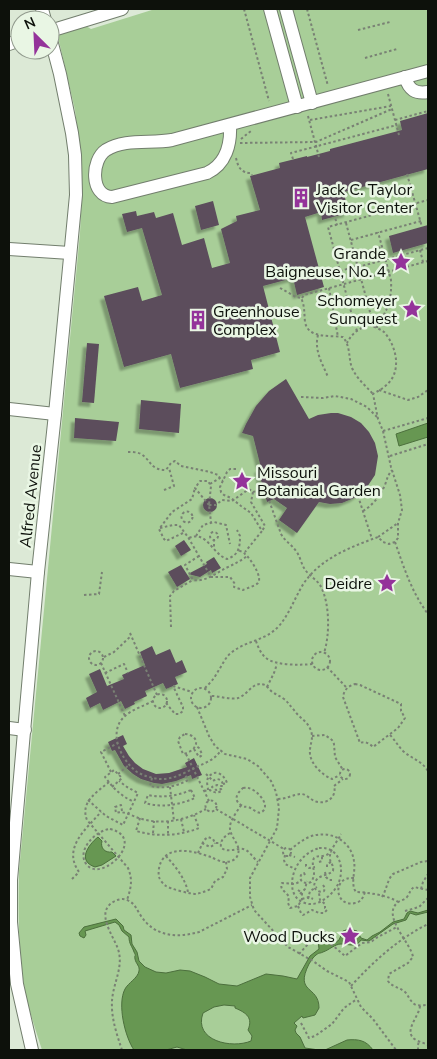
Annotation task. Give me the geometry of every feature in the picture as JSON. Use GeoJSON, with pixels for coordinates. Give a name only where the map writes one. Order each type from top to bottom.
{"type":"FeatureCollection","features":[{"type":"Feature","properties":{"kind":"street"},"geometry":{"type":"LineString","coordinates":[[60,28],[122,9]]}},
{"type":"Feature","properties":{"kind":"street"},"geometry":{"type":"LineString","coordinates":[[270,9],[297,106]]}},
{"type":"Feature","properties":{"kind":"street"},"geometry":{"type":"LineString","coordinates":[[286,9],[312,102]]}},
{"type":"Feature","properties":{"kind":"street","name":"Alfred Avenue"},"geometry":{"type":"LineString","coordinates":[[32,1050],[13,985],[10,903],[38,572],[76,195],[75,155],[68,110],[56,60]]}},
{"type":"Feature","properties":{"kind":"street"},"geometry":{"type":"LineString","coordinates":[[230,124],[230,140],[219,166],[214,170],[112,197],[102,193],[96,183],[95,172],[98,160],[105,151],[116,146],[167,141],[230,124],[405,77],[428,71]]}},
{"type":"Feature","properties":{"kind":"street"},"geometry":{"type":"LineString","coordinates":[[405,77],[412,91],[417,93],[428,92]]}},
{"type":"Feature","properties":{"kind":"street"},"geometry":{"type":"LineString","coordinates":[[9,249],[70,253]]}},
{"type":"Feature","properties":{"kind":"street"},"geometry":{"type":"LineString","coordinates":[[9,409],[55,414]]}},
{"type":"Feature","properties":{"kind":"street"},"geometry":{"type":"LineString","coordinates":[[9,569],[38,572]]}},
{"type":"Feature","properties":{"kind":"street"},"geometry":{"type":"LineString","coordinates":[[9,728],[25,730]]}},
{"type":"Feature","properties":{"kind":"path"},"geometry":{"type":"LineString","coordinates":[[244,9],[270,106]]}},
{"type":"Feature","properties":{"kind":"path"},"geometry":{"type":"LineString","coordinates":[[307,9],[329,90]]}},
{"type":"Feature","properties":{"kind":"path"},"geometry":{"type":"LineString","coordinates":[[358,30],[390,22]]}},
{"type":"Feature","properties":{"kind":"path"},"geometry":{"type":"LineString","coordinates":[[365,58],[397,49]]}},
{"type":"Feature","properties":{"kind":"path"},"geometry":{"type":"LineString","coordinates":[[388,94],[399,135]]}},
{"type":"Feature","properties":{"kind":"path"},"geometry":{"type":"LineString","coordinates":[[310,120],[392,107]]}},
{"type":"Feature","properties":{"kind":"path"},"geometry":{"type":"LineString","coordinates":[[237,143],[316,142],[392,107]]}},
{"type":"Feature","properties":{"kind":"path"},"geometry":{"type":"LineString","coordinates":[[395,120],[428,111]]}},
{"type":"Feature","properties":{"kind":"path"},"geometry":{"type":"LineString","coordinates":[[308,116],[320,157]]}},
{"type":"Feature","properties":{"kind":"path"},"geometry":{"type":"LineString","coordinates":[[293,159],[291,152],[397,125]]}},
{"type":"Feature","properties":{"kind":"path"},"geometry":{"type":"LineString","coordinates":[[237,147],[237,143],[252,131]]}},
{"type":"Feature","properties":{"kind":"path"},"geometry":{"type":"LineString","coordinates":[[236,156],[240,168],[246,173],[252,173],[252,175]]}},
{"type":"Feature","properties":{"kind":"path"},"geometry":{"type":"LineString","coordinates":[[408,174],[422,227]]}},
{"type":"Feature","properties":{"kind":"path"},"geometry":{"type":"LineString","coordinates":[[357,331],[328,227],[428,200]]}},
{"type":"Feature","properties":{"kind":"path"},"geometry":{"type":"LineString","coordinates":[[333,209],[337,225]]}},
{"type":"Feature","properties":{"kind":"path"},"geometry":{"type":"LineString","coordinates":[[351,240],[421,221]]}},
{"type":"Feature","properties":{"kind":"path"},"geometry":{"type":"LineString","coordinates":[[346,222],[374,327]]}},
{"type":"Feature","properties":{"kind":"path"},"geometry":{"type":"LineString","coordinates":[[377,328],[377,325],[387,312],[391,296],[391,280],[378,232]]}},
{"type":"Feature","properties":{"kind":"path"},"geometry":{"type":"LineString","coordinates":[[354,255],[382,247]]}},
{"type":"Feature","properties":{"kind":"path"},"geometry":{"type":"LineString","coordinates":[[340,271],[428,248]]}},
{"type":"Feature","properties":{"kind":"path"},"geometry":{"type":"LineString","coordinates":[[420,250],[423,262]]}},
{"type":"Feature","properties":{"kind":"path"},"geometry":{"type":"LineString","coordinates":[[301,298],[304,295],[428,261]]}},
{"type":"Feature","properties":{"kind":"path"},"geometry":{"type":"LineString","coordinates":[[280,288],[301,298]]}},
{"type":"Feature","properties":{"kind":"path"},"geometry":{"type":"LineString","coordinates":[[329,288],[338,337]]}},
{"type":"Feature","properties":{"kind":"path"},"geometry":{"type":"LineString","coordinates":[[301,298],[304,305],[307,328],[310,331],[318,335],[343,338],[348,343]]}},
{"type":"Feature","properties":{"kind":"path"},"geometry":{"type":"LineString","coordinates":[[373,394],[392,378],[396,368],[393,347],[384,333],[370,325],[361,327],[351,336],[348,343],[350,361],[354,372],[373,394],[378,419]]}},
{"type":"Feature","properties":{"kind":"path"},"geometry":{"type":"LineString","coordinates":[[318,335],[316,344],[318,353],[328,377]]}},
{"type":"Feature","properties":{"kind":"path"},"geometry":{"type":"LineString","coordinates":[[380,390],[408,400],[428,390]]}},
{"type":"Feature","properties":{"kind":"path"},"geometry":{"type":"LineString","coordinates":[[301,397],[323,398],[335,396],[351,399],[372,410],[378,419],[390,456],[401,502],[398,538],[395,542],[389,544],[383,542],[378,537]]}},
{"type":"Feature","properties":{"kind":"path"},"geometry":{"type":"LineString","coordinates":[[383,431],[428,418]]}},
{"type":"Feature","properties":{"kind":"path"},"geometry":{"type":"LineString","coordinates":[[390,456],[428,444]]}},
{"type":"Feature","properties":{"kind":"path"},"geometry":{"type":"LineString","coordinates":[[128,452],[142,455],[150,464],[158,469],[166,470],[170,463],[175,461],[181,466],[218,475],[223,481]]}},
{"type":"Feature","properties":{"kind":"path"},"geometry":{"type":"LineString","coordinates":[[164,490],[174,486],[169,466]]}},
{"type":"Feature","properties":{"kind":"path"},"geometry":{"type":"LineString","coordinates":[[236,469],[228,470],[220,489],[222,494],[231,498],[251,513],[262,531]]}},
{"type":"Feature","properties":{"kind":"path"},"geometry":{"type":"LineString","coordinates":[[363,511],[375,502],[392,470]]}},
{"type":"Feature","properties":{"kind":"path"},"geometry":{"type":"LineString","coordinates":[[210,484],[220,478]]}},
{"type":"Feature","properties":{"kind":"path"},"geometry":{"type":"LineString","coordinates":[[184,532],[166,541],[159,531],[172,512],[192,499],[195,488],[200,480],[208,481],[211,486],[209,505],[211,522]]}},
{"type":"Feature","properties":{"kind":"path"},"geometry":{"type":"LineString","coordinates":[[195,488],[209,505]]}},
{"type":"Feature","properties":{"kind":"path"},"geometry":{"type":"LineString","coordinates":[[209,505],[216,505],[222,500],[232,502],[249,488],[253,492]]}},
{"type":"Feature","properties":{"kind":"path"},"geometry":{"type":"LineString","coordinates":[[253,492],[265,489],[280,534],[296,551],[305,570],[318,582],[323,591],[328,614],[328,636],[324,653]]}},
{"type":"Feature","properties":{"kind":"path"},"geometry":{"type":"LineString","coordinates":[[244,553],[264,526],[251,502],[253,492]]}},
{"type":"Feature","properties":{"kind":"path"},"geometry":{"type":"LineString","coordinates":[[358,496],[372,539]]}},
{"type":"Feature","properties":{"kind":"path"},"geometry":{"type":"LineString","coordinates":[[160,528],[178,525],[183,520],[184,512],[192,513],[190,521],[183,520]]}},
{"type":"Feature","properties":{"kind":"path"},"geometry":{"type":"LineString","coordinates":[[196,536],[203,525],[214,522],[226,525],[230,544]]}},
{"type":"Feature","properties":{"kind":"path"},"geometry":{"type":"LineString","coordinates":[[205,688],[230,653],[264,637],[278,627],[305,581],[316,570],[337,554],[378,537],[398,523]]}},
{"type":"Feature","properties":{"kind":"path"},"geometry":{"type":"LineString","coordinates":[[178,525],[189,538],[212,577]]}},
{"type":"Feature","properties":{"kind":"path"},"geometry":{"type":"LineString","coordinates":[[202,537],[223,558],[227,558],[234,556],[238,550],[240,536],[237,530]]}},
{"type":"Feature","properties":{"kind":"path"},"geometry":{"type":"LineString","coordinates":[[189,538],[210,536],[212,532],[216,532],[218,537],[214,540]]}},
{"type":"Feature","properties":{"kind":"path"},"geometry":{"type":"LineString","coordinates":[[210,536],[214,540],[214,549]]}},
{"type":"Feature","properties":{"kind":"path"},"geometry":{"type":"LineString","coordinates":[[395,542],[414,593],[428,614]]}},
{"type":"Feature","properties":{"kind":"path"},"geometry":{"type":"LineString","coordinates":[[212,577],[230,577],[235,584],[234,587],[243,590],[257,583],[259,575],[247,556],[238,550]]}},
{"type":"Feature","properties":{"kind":"path"},"geometry":{"type":"LineString","coordinates":[[194,580],[185,565],[199,556]]}},
{"type":"Feature","properties":{"kind":"path"},"geometry":{"type":"LineString","coordinates":[[171,627],[170,596],[174,591],[194,580],[199,581],[212,577],[247,556]]}},
{"type":"Feature","properties":{"kind":"path"},"geometry":{"type":"LineString","coordinates":[[84,595],[99,594],[102,572]]}},
{"type":"Feature","properties":{"kind":"path"},"geometry":{"type":"LineString","coordinates":[[125,716],[101,663],[103,657],[114,652],[130,635],[157,695]]}},
{"type":"Feature","properties":{"kind":"path"},"geometry":{"type":"LineString","coordinates":[[256,641],[267,660],[296,665],[313,664],[320,669],[328,667]]}},
{"type":"Feature","properties":{"kind":"path"},"geometry":{"type":"LineString","coordinates":[[101,663],[97,665],[92,664],[90,656],[92,652],[96,651],[101,653],[103,657]]}},
{"type":"Feature","properties":{"kind":"path"},"geometry":{"type":"LineString","coordinates":[[313,664],[314,656],[319,652],[327,654],[330,659],[328,667]]}},
{"type":"Feature","properties":{"kind":"path"},"geometry":{"type":"LineString","coordinates":[[267,687],[278,663]]}},
{"type":"Feature","properties":{"kind":"path"},"geometry":{"type":"LineString","coordinates":[[105,673],[124,664],[128,673]]}},
{"type":"Feature","properties":{"kind":"path"},"geometry":{"type":"LineString","coordinates":[[328,667],[347,688]]}},
{"type":"Feature","properties":{"kind":"path"},"geometry":{"type":"LineString","coordinates":[[212,696],[234,699],[245,694],[254,686],[262,685],[267,687],[285,700],[298,716],[304,719],[311,730],[310,755],[317,768],[332,779],[340,775],[343,770]]}},
{"type":"Feature","properties":{"kind":"path"},"geometry":{"type":"LineString","coordinates":[[351,685],[360,685],[401,704],[401,711],[405,718],[398,728],[373,747],[367,742],[360,743],[343,697],[344,691],[347,688],[351,685]]}},
{"type":"Feature","properties":{"kind":"path"},"geometry":{"type":"LineString","coordinates":[[157,695],[165,696],[166,704],[175,714],[179,714],[183,709],[173,686],[192,692]]}},
{"type":"Feature","properties":{"kind":"path"},"geometry":{"type":"LineString","coordinates":[[197,708],[208,706],[212,700],[212,696],[205,688],[198,688],[192,692],[191,698],[215,746],[226,754],[247,760],[258,766],[271,781],[278,800],[278,822],[275,834],[250,878],[250,897],[258,916],[288,947],[327,971],[345,979],[362,1007],[396,1050]]}},
{"type":"Feature","properties":{"kind":"path"},"geometry":{"type":"LineString","coordinates":[[157,695],[153,701],[125,716],[118,726],[116,734],[118,744],[129,765],[140,773],[152,778],[163,779],[174,777],[193,769],[217,756],[221,750]]}},
{"type":"Feature","properties":{"kind":"path"},"geometry":{"type":"LineString","coordinates":[[153,701],[155,706],[159,708],[164,707],[166,704]]}},
{"type":"Feature","properties":{"kind":"path"},"geometry":{"type":"LineString","coordinates":[[186,753],[196,746],[196,740],[193,736],[187,734],[181,735],[178,743],[183,754],[186,753],[209,801]]}},
{"type":"Feature","properties":{"kind":"path"},"geometry":{"type":"LineString","coordinates":[[312,736],[321,735],[332,740],[335,757],[343,770]]}},
{"type":"Feature","properties":{"kind":"path"},"geometry":{"type":"LineString","coordinates":[[390,735],[403,751],[425,765],[428,772]]}},
{"type":"Feature","properties":{"kind":"path"},"geometry":{"type":"LineString","coordinates":[[111,772],[101,752],[118,744]]}},
{"type":"Feature","properties":{"kind":"path"},"geometry":{"type":"LineString","coordinates":[[194,749],[199,757],[201,756],[202,754],[196,746]]}},
{"type":"Feature","properties":{"kind":"path"},"geometry":{"type":"LineString","coordinates":[[118,774],[129,765]]}},
{"type":"Feature","properties":{"kind":"path"},"geometry":{"type":"LineString","coordinates":[[112,786],[122,778],[114,770],[105,777],[112,786],[120,794],[134,802]]}},
{"type":"Feature","properties":{"kind":"path"},"geometry":{"type":"LineString","coordinates":[[278,800],[301,794],[306,795],[315,802],[326,802],[333,796],[334,786],[343,779],[348,779],[350,775],[349,770],[343,770]]}},
{"type":"Feature","properties":{"kind":"path"},"geometry":{"type":"LineString","coordinates":[[152,778],[150,786],[170,787],[188,780],[184,773]]}},
{"type":"Feature","properties":{"kind":"path"},"geometry":{"type":"LineString","coordinates":[[205,773],[213,781],[216,779],[220,780],[223,784]]}},
{"type":"Feature","properties":{"kind":"path"},"geometry":{"type":"LineString","coordinates":[[204,791],[222,791],[212,787],[217,785],[223,786],[223,784],[227,783],[222,774],[216,773],[209,777],[207,782],[208,790]]}},
{"type":"Feature","properties":{"kind":"path"},"geometry":{"type":"LineString","coordinates":[[340,775],[343,779]]}},
{"type":"Feature","properties":{"kind":"path"},"geometry":{"type":"LineString","coordinates":[[88,800],[101,812],[123,825],[138,793],[119,781]]}},
{"type":"Feature","properties":{"kind":"path"},"geometry":{"type":"LineString","coordinates":[[109,782],[88,800],[84,811],[90,824],[126,864],[131,876],[131,887],[127,900]]}},
{"type":"Feature","properties":{"kind":"path"},"geometry":{"type":"LineString","coordinates":[[170,787],[174,820]]}},
{"type":"Feature","properties":{"kind":"path"},"geometry":{"type":"LineString","coordinates":[[246,788],[259,794],[265,808],[256,812],[241,806],[237,799],[237,794],[246,788]]}},
{"type":"Feature","properties":{"kind":"path"},"geometry":{"type":"LineString","coordinates":[[191,790],[195,798],[172,805],[161,806],[145,803],[148,795],[171,796],[191,790]]}},
{"type":"Feature","properties":{"kind":"path"},"geometry":{"type":"LineString","coordinates":[[209,801],[215,802],[216,809]]}},
{"type":"Feature","properties":{"kind":"path"},"geometry":{"type":"LineString","coordinates":[[206,809],[206,804],[209,801]]}},
{"type":"Feature","properties":{"kind":"path"},"geometry":{"type":"LineString","coordinates":[[121,805],[122,811],[116,814],[114,806],[121,805]]}},
{"type":"Feature","properties":{"kind":"path"},"geometry":{"type":"LineString","coordinates":[[226,862],[223,877],[216,881],[212,888],[195,894],[165,886],[159,877],[161,862],[166,856],[177,852],[198,853],[226,862],[236,857],[237,843],[230,833],[230,827],[232,819],[241,806]]}},
{"type":"Feature","properties":{"kind":"path"},"geometry":{"type":"LineString","coordinates":[[206,809],[211,812],[216,809]]}},
{"type":"Feature","properties":{"kind":"path"},"geometry":{"type":"LineString","coordinates":[[122,811],[140,818],[168,821],[194,815],[206,809]]}},
{"type":"Feature","properties":{"kind":"path"},"geometry":{"type":"LineString","coordinates":[[216,809],[270,842],[290,850]]}},
{"type":"Feature","properties":{"kind":"path"},"geometry":{"type":"LineString","coordinates":[[72,879],[79,872],[73,861],[75,846],[80,836],[101,812]]}},
{"type":"Feature","properties":{"kind":"path"},"geometry":{"type":"LineString","coordinates":[[140,818],[136,831],[168,835],[199,828],[194,815]]}},
{"type":"Feature","properties":{"kind":"path"},"geometry":{"type":"LineString","coordinates":[[181,819],[184,832]]}},
{"type":"Feature","properties":{"kind":"path"},"geometry":{"type":"LineString","coordinates":[[153,834],[154,821]]}},
{"type":"Feature","properties":{"kind":"path"},"geometry":{"type":"LineString","coordinates":[[168,821],[168,835]]}},
{"type":"Feature","properties":{"kind":"path"},"geometry":{"type":"LineString","coordinates":[[110,829],[116,831],[124,841],[124,847],[119,856],[109,865],[97,869],[90,868],[85,864],[83,857],[85,848],[98,833],[110,829]]}},
{"type":"Feature","properties":{"kind":"path"},"geometry":{"type":"LineString","coordinates":[[230,833],[225,836],[221,843],[221,848],[232,851],[238,849],[246,851],[258,862]]}},
{"type":"Feature","properties":{"kind":"path"},"geometry":{"type":"LineString","coordinates":[[289,855],[290,850],[303,840],[314,836],[325,834],[339,838],[348,846],[353,855],[355,866],[353,888],[356,892],[392,898],[398,902]]}},
{"type":"Feature","properties":{"kind":"path"},"geometry":{"type":"LineString","coordinates":[[298,906],[303,915],[310,910],[323,914],[327,910],[319,897],[312,863],[316,856],[325,856],[331,851],[341,834]]}},
{"type":"Feature","properties":{"kind":"path"},"geometry":{"type":"LineString","coordinates":[[198,853],[202,843],[208,837],[215,843]]}},
{"type":"Feature","properties":{"kind":"path"},"geometry":{"type":"LineString","coordinates":[[202,843],[210,847],[215,843],[221,843]]}},
{"type":"Feature","properties":{"kind":"path"},"geometry":{"type":"LineString","coordinates":[[354,878],[344,879],[338,886],[331,894],[321,901],[311,904],[295,895],[292,884],[295,869],[303,858],[311,851],[322,848],[338,856],[341,864],[338,886],[340,898],[348,904],[358,902],[365,892]]}},
{"type":"Feature","properties":{"kind":"path"},"geometry":{"type":"LineString","coordinates":[[284,849],[283,853],[286,864],[295,869]]}},
{"type":"Feature","properties":{"kind":"path"},"geometry":{"type":"LineString","coordinates":[[313,899],[302,900],[298,906],[292,908],[288,906],[289,896],[281,888],[282,883],[310,882],[331,873],[334,866],[330,858],[331,851]]}},
{"type":"Feature","properties":{"kind":"path"},"geometry":{"type":"LineString","coordinates":[[285,855],[295,857]]}},
{"type":"Feature","properties":{"kind":"path"},"geometry":{"type":"LineString","coordinates":[[166,856],[183,878],[188,892]]}},
{"type":"Feature","properties":{"kind":"path"},"geometry":{"type":"LineString","coordinates":[[319,862],[322,862],[322,856]]}},
{"type":"Feature","properties":{"kind":"path"},"geometry":{"type":"LineString","coordinates":[[327,867],[327,864],[332,862]]}},
{"type":"Feature","properties":{"kind":"path"},"geometry":{"type":"LineString","coordinates":[[382,897],[392,874],[421,862],[428,862]]}},
{"type":"Feature","properties":{"kind":"path"},"geometry":{"type":"LineString","coordinates":[[306,864],[308,867],[314,867]]}},
{"type":"Feature","properties":{"kind":"path"},"geometry":{"type":"LineString","coordinates":[[301,881],[300,875],[304,873],[305,875]]}},
{"type":"Feature","properties":{"kind":"path"},"geometry":{"type":"LineString","coordinates":[[325,874],[328,880],[332,880]]}},
{"type":"Feature","properties":{"kind":"path"},"geometry":{"type":"LineString","coordinates":[[421,888],[428,874]]}},
{"type":"Feature","properties":{"kind":"path"},"geometry":{"type":"LineString","coordinates":[[301,893],[306,889],[307,882]]}},
{"type":"Feature","properties":{"kind":"path"},"geometry":{"type":"LineString","coordinates":[[319,892],[325,890],[323,885]]}},
{"type":"Feature","properties":{"kind":"path"},"geometry":{"type":"LineString","coordinates":[[308,898],[310,891],[316,887]]}},
{"type":"Feature","properties":{"kind":"path"},"geometry":{"type":"LineString","coordinates":[[428,890],[414,887],[406,898],[395,906],[394,920],[396,926],[412,951],[413,957],[408,964],[389,974],[388,981],[392,986],[405,992],[413,1003],[420,1006],[428,1005]]}},
{"type":"Feature","properties":{"kind":"path"},"geometry":{"type":"LineString","coordinates":[[306,889],[310,891]]}},
{"type":"Feature","properties":{"kind":"path"},"geometry":{"type":"LineString","coordinates":[[298,890],[301,893],[302,900]]}},
{"type":"Feature","properties":{"kind":"path"},"geometry":{"type":"LineString","coordinates":[[405,911],[419,907],[428,898]]}},
{"type":"Feature","properties":{"kind":"path"},"geometry":{"type":"LineString","coordinates":[[122,1050],[112,1008],[113,995],[120,968],[120,954],[106,925],[106,910],[112,903],[120,899],[127,900],[134,904],[142,917],[150,925],[163,933],[176,936],[199,932],[252,905]]}},
{"type":"Feature","properties":{"kind":"path"},"geometry":{"type":"LineString","coordinates":[[351,986],[380,957],[403,938],[428,924]]}},
{"type":"Feature","properties":{"kind":"path"},"geometry":{"type":"LineString","coordinates":[[298,954],[313,935],[318,932],[325,932],[331,944],[344,956],[362,943],[371,942],[396,926]]}},
{"type":"Feature","properties":{"kind":"path"},"geometry":{"type":"LineString","coordinates":[[302,1023],[308,1038],[314,1036],[332,1024],[344,1008],[357,999]]}},
{"type":"Feature","properties":{"kind":"path"},"geometry":{"type":"LineString","coordinates":[[420,1006],[420,1010],[410,1030],[411,1036],[428,1045]]}},
{"type":"Feature","properties":{"kind":"path"},"geometry":{"type":"LineString","coordinates":[[418,1050],[419,1041]]}},
{"type":"Feature","properties":{"kind":"shaded area","name":"Missouri Botanical Garden"},"geometry":{"type":"Polygon","coordinates":[[[155,9],[428,9],[428,1050],[42,1050],[28,1006],[23,976],[20,946],[19,871],[80,233],[82,193],[75,110],[60,46],[60,35],[86,26],[91,29],[155,9]]]}},
{"type":"Feature","properties":{"kind":"shaded area"},"geometry":{"type":"Polygon","coordinates":[[[428,423],[428,437],[399,446],[396,434],[428,423]]]}},
{"type":"Feature","properties":{"kind":"shaded area"},"geometry":{"type":"Polygon","coordinates":[[[98,837],[102,841],[104,850],[112,852],[116,856],[95,867],[86,861],[85,857],[88,848],[98,837]]]}},
{"type":"Feature","properties":{"kind":"shaded area"},"geometry":{"type":"Polygon","coordinates":[[[428,910],[428,912],[416,915],[410,913],[406,920],[393,924],[369,941],[361,940],[355,945],[337,945],[312,959],[304,980],[318,1001],[319,1008],[315,1015],[303,1018],[302,1016],[294,1023],[297,1026],[296,1033],[305,1048],[319,1050],[187,1050],[177,1047],[166,1050],[134,1050],[125,1029],[122,1011],[125,989],[139,971],[129,937],[115,922],[85,931],[86,935],[84,938],[79,933],[84,927],[116,919],[123,926],[124,930],[131,935],[132,944],[137,952],[139,961],[145,967],[156,972],[166,973],[180,970],[190,971],[219,984],[237,986],[266,974],[297,979],[310,956],[319,949],[319,938],[332,945],[339,940],[343,931],[349,929],[357,931],[361,938],[367,940],[393,922],[404,919],[410,911],[418,913],[428,910]],[[224,1005],[214,1007],[203,1013],[201,1023],[209,1036],[225,1043],[234,1044],[251,1041],[252,1036],[248,1030],[250,1022],[248,1016],[235,1008],[235,1006],[224,1005]]]}},
{"type":"Feature","properties":{"kind":"shaded area"},"geometry":{"type":"Polygon","coordinates":[[[347,1040],[362,1041],[373,1050],[325,1050],[347,1040]]]}},
{"type":"Feature","properties":{"kind":"building"},"geometry":{"type":"Polygon","coordinates":[[[428,113],[428,169],[344,192],[348,213],[322,220],[321,212],[305,217],[324,287],[297,295],[293,278],[263,286],[280,352],[251,360],[253,369],[180,388],[171,354],[124,367],[104,296],[138,287],[142,301],[162,295],[142,228],[127,232],[122,214],[136,211],[137,216],[154,212],[156,218],[173,213],[182,245],[204,238],[212,268],[230,263],[221,229],[237,221],[236,216],[260,210],[250,176],[280,168],[279,163],[330,151],[330,149],[402,130],[400,121],[428,113]]]}},
{"type":"Feature","properties":{"kind":"building"},"geometry":{"type":"Polygon","coordinates":[[[213,201],[219,225],[201,230],[195,206],[213,201]]]}},
{"type":"Feature","properties":{"kind":"building"},"geometry":{"type":"Polygon","coordinates":[[[428,225],[428,243],[393,253],[389,236],[428,225]]]}},
{"type":"Feature","properties":{"kind":"building"},"geometry":{"type":"Polygon","coordinates":[[[87,343],[99,344],[94,403],[82,402],[87,343]]]}},
{"type":"Feature","properties":{"kind":"building"},"geometry":{"type":"Polygon","coordinates":[[[286,379],[309,419],[331,413],[351,417],[361,423],[369,432],[375,443],[378,456],[375,475],[365,490],[354,498],[342,503],[330,504],[319,502],[297,533],[279,520],[287,508],[274,499],[267,502],[258,469],[261,468],[253,436],[242,433],[256,406],[269,391],[286,379]]]}},
{"type":"Feature","properties":{"kind":"building"},"geometry":{"type":"Polygon","coordinates":[[[141,400],[181,404],[179,433],[139,429],[141,400]]]}},
{"type":"Feature","properties":{"kind":"building"},"geometry":{"type":"Polygon","coordinates":[[[75,418],[119,422],[116,441],[74,438],[75,418]]]}},
{"type":"Feature","properties":{"kind":"building"},"geometry":{"type":"Polygon","coordinates":[[[207,498],[213,498],[217,505],[213,512],[207,512],[203,508],[203,502],[207,498]]]}},
{"type":"Feature","properties":{"kind":"building"},"geometry":{"type":"Polygon","coordinates":[[[184,540],[191,550],[181,556],[175,546],[184,540]]]}},
{"type":"Feature","properties":{"kind":"building"},"geometry":{"type":"Polygon","coordinates":[[[214,557],[221,568],[212,573],[211,570],[200,577],[188,574],[207,564],[206,562],[214,557]]]}},
{"type":"Feature","properties":{"kind":"building"},"geometry":{"type":"Polygon","coordinates":[[[181,565],[190,579],[177,587],[168,572],[181,565]]]}},
{"type":"Feature","properties":{"kind":"building"},"geometry":{"type":"Polygon","coordinates":[[[152,646],[156,655],[170,649],[176,663],[182,660],[187,672],[175,677],[178,684],[166,689],[163,683],[145,691],[147,696],[125,709],[121,701],[103,710],[100,703],[90,708],[86,698],[97,692],[89,674],[100,669],[107,686],[124,679],[122,675],[145,665],[140,652],[152,646]]]}},
{"type":"Feature","properties":{"kind":"building"},"geometry":{"type":"Polygon","coordinates":[[[123,735],[127,744],[123,746],[135,763],[143,769],[156,774],[169,773],[187,767],[185,763],[194,758],[202,775],[192,779],[191,775],[162,784],[141,779],[124,766],[115,750],[112,751],[108,742],[123,735]]]}},
{"type":"Feature","properties":{"kind":"place","name":"Jack C. Taylor Visitor Center"},"geometry":{"type":"Point","coordinates":[301,198]}},
{"type":"Feature","properties":{"kind":"place","name":"Grande Baigneuse, No. 4"},"geometry":{"type":"Point","coordinates":[401,262]}},
{"type":"Feature","properties":{"kind":"place","name":"Schomeyer Sunquest"},"geometry":{"type":"Point","coordinates":[412,309]}},
{"type":"Feature","properties":{"kind":"place","name":"Greenhouse Complex"},"geometry":{"type":"Point","coordinates":[198,320]}},
{"type":"Feature","properties":{"kind":"place","name":"Missouri Botanical Garden"},"geometry":{"type":"Point","coordinates":[242,481]}},
{"type":"Feature","properties":{"kind":"place","name":"Deidre"},"geometry":{"type":"Point","coordinates":[387,583]}},
{"type":"Feature","properties":{"kind":"place","name":"Wood Ducks"},"geometry":{"type":"Point","coordinates":[350,936]}}]}
